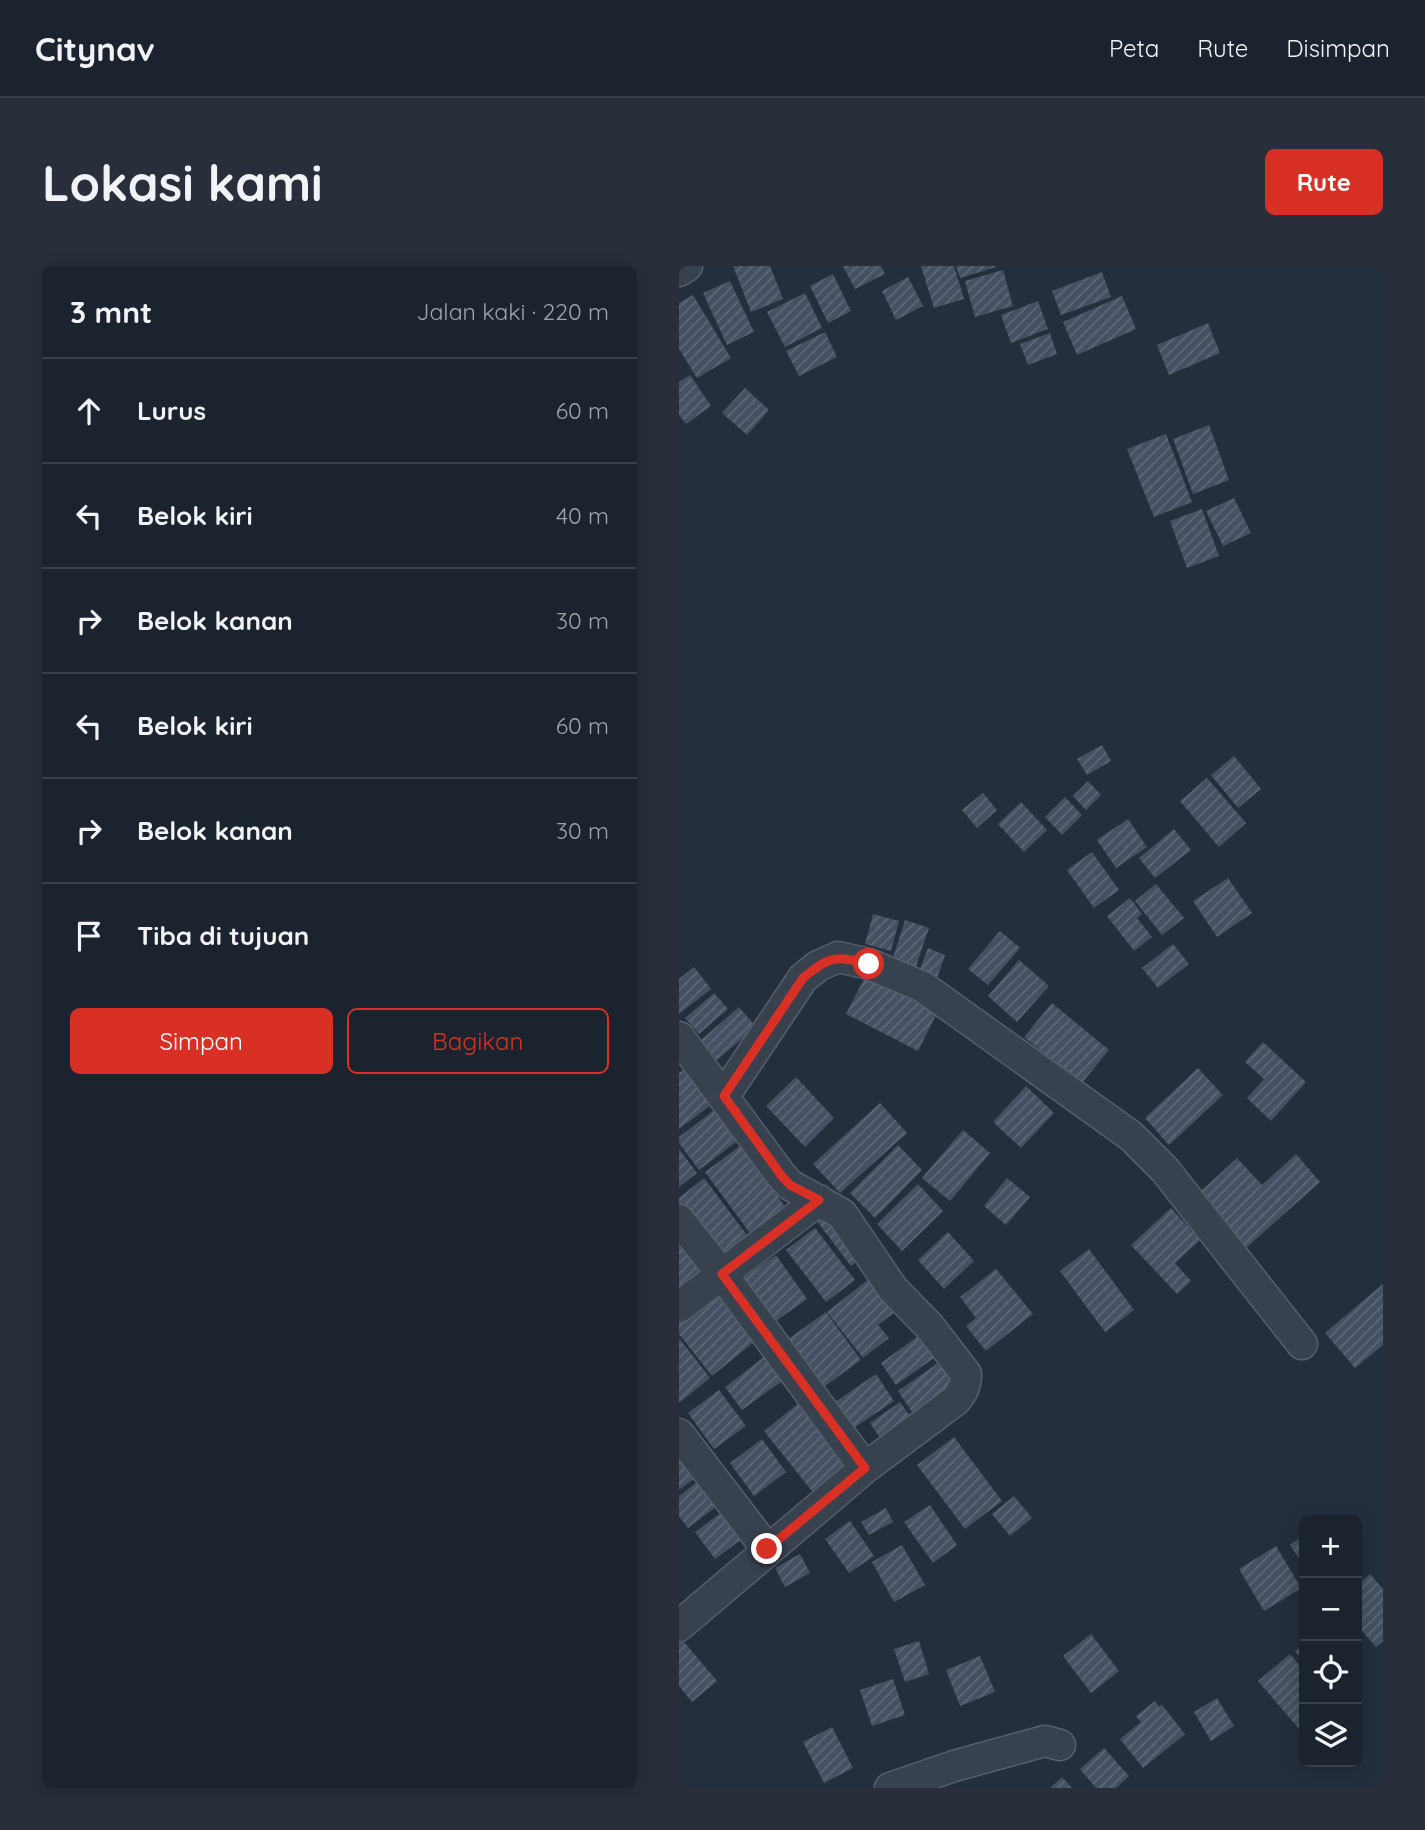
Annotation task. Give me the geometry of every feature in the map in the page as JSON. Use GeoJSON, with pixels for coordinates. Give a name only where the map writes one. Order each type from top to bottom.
{"type":"FeatureCollection","features":[{"type":"Feature","properties":{"kind":"street"},"geometry":{"type":"LineString","coordinates":[[679,271],[687,266]]}},
{"type":"Feature","properties":{"kind":"street"},"geometry":{"type":"LineString","coordinates":[[724,1096],[803,978],[818,966],[838,957],[869,964],[923,987],[1131,1136],[1165,1170],[1302,1343]]}},
{"type":"Feature","properties":{"kind":"street"},"geometry":{"type":"LineString","coordinates":[[679,1037],[781,1175],[790,1185],[842,1214],[893,1289],[930,1327],[965,1374],[964,1390],[956,1400],[865,1468],[680,1623]]}},
{"type":"Feature","properties":{"kind":"street"},"geometry":{"type":"LineString","coordinates":[[679,1307],[819,1200]]}},
{"type":"Feature","properties":{"kind":"street"},"geometry":{"type":"LineString","coordinates":[[679,1220],[865,1468]]}},
{"type":"Feature","properties":{"kind":"street"},"geometry":{"type":"LineString","coordinates":[[679,1434],[767,1549]]}},
{"type":"Feature","properties":{"kind":"street"},"geometry":{"type":"LineString","coordinates":[[890,1788],[954,1766],[1045,1741],[1060,1745]]}},
{"type":"Feature","properties":{"kind":"building"},"geometry":{"type":"Polygon","coordinates":[[[733,266],[770,266],[783,299],[751,312],[733,266]]]}},
{"type":"Feature","properties":{"kind":"building"},"geometry":{"type":"Polygon","coordinates":[[[843,266],[881,266],[885,274],[855,289],[843,266]]]}},
{"type":"Feature","properties":{"kind":"building"},"geometry":{"type":"Polygon","coordinates":[[[921,266],[954,266],[964,299],[934,308],[921,266]]]}},
{"type":"Feature","properties":{"kind":"building"},"geometry":{"type":"Polygon","coordinates":[[[956,266],[996,266],[996,267],[960,278],[956,266]]]}},
{"type":"Feature","properties":{"kind":"building"},"geometry":{"type":"Polygon","coordinates":[[[1003,270],[1013,306],[975,317],[965,281],[1003,270]]]}},
{"type":"Feature","properties":{"kind":"building"},"geometry":{"type":"Polygon","coordinates":[[[1102,272],[1111,297],[1061,315],[1052,291],[1102,272]]]}},
{"type":"Feature","properties":{"kind":"building"},"geometry":{"type":"Polygon","coordinates":[[[833,274],[851,311],[828,323],[810,286],[833,274]]]}},
{"type":"Feature","properties":{"kind":"building"},"geometry":{"type":"Polygon","coordinates":[[[908,277],[923,306],[896,320],[882,291],[908,277]]]}},
{"type":"Feature","properties":{"kind":"building"},"geometry":{"type":"Polygon","coordinates":[[[730,281],[754,332],[727,345],[703,293],[730,281]]]}},
{"type":"Feature","properties":{"kind":"building"},"geometry":{"type":"Polygon","coordinates":[[[805,293],[822,328],[785,347],[767,312],[805,293]]]}},
{"type":"Feature","properties":{"kind":"building"},"geometry":{"type":"Polygon","coordinates":[[[693,295],[731,358],[697,378],[679,349],[679,303],[693,295]]]}},
{"type":"Feature","properties":{"kind":"building"},"geometry":{"type":"Polygon","coordinates":[[[1122,296],[1136,329],[1077,355],[1063,322],[1122,296]]]}},
{"type":"Feature","properties":{"kind":"building"},"geometry":{"type":"Polygon","coordinates":[[[1038,301],[1048,329],[1011,343],[1001,315],[1038,301]]]}},
{"type":"Feature","properties":{"kind":"building"},"geometry":{"type":"Polygon","coordinates":[[[1208,323],[1220,353],[1169,375],[1157,345],[1208,323]]]}},
{"type":"Feature","properties":{"kind":"building"},"geometry":{"type":"Polygon","coordinates":[[[825,332],[837,357],[799,376],[786,351],[825,332]]]}},
{"type":"Feature","properties":{"kind":"building"},"geometry":{"type":"Polygon","coordinates":[[[1050,333],[1057,354],[1028,365],[1020,344],[1050,333]]]}},
{"type":"Feature","properties":{"kind":"building"},"geometry":{"type":"Polygon","coordinates":[[[690,375],[711,406],[686,424],[679,415],[679,382],[690,375]]]}},
{"type":"Feature","properties":{"kind":"building"},"geometry":{"type":"Polygon","coordinates":[[[745,388],[769,410],[747,435],[722,413],[745,388]]]}},
{"type":"Feature","properties":{"kind":"building"},"geometry":{"type":"Polygon","coordinates":[[[1209,425],[1229,480],[1193,494],[1173,439],[1209,425]]]}},
{"type":"Feature","properties":{"kind":"building"},"geometry":{"type":"Polygon","coordinates":[[[1166,434],[1192,502],[1154,517],[1127,449],[1166,434]]]}},
{"type":"Feature","properties":{"kind":"building"},"geometry":{"type":"Polygon","coordinates":[[[1234,498],[1251,533],[1223,546],[1206,511],[1234,498]]]}},
{"type":"Feature","properties":{"kind":"building"},"geometry":{"type":"Polygon","coordinates":[[[1202,509],[1219,556],[1187,568],[1170,521],[1202,509]]]}},
{"type":"Feature","properties":{"kind":"building"},"geometry":{"type":"Polygon","coordinates":[[[1102,745],[1111,761],[1087,775],[1077,759],[1102,745]]]}},
{"type":"Feature","properties":{"kind":"building"},"geometry":{"type":"Polygon","coordinates":[[[1234,756],[1261,789],[1238,808],[1211,775],[1234,756]]]}},
{"type":"Feature","properties":{"kind":"building"},"geometry":{"type":"Polygon","coordinates":[[[1207,778],[1246,823],[1219,847],[1180,801],[1207,778]]]}},
{"type":"Feature","properties":{"kind":"building"},"geometry":{"type":"Polygon","coordinates":[[[1088,781],[1101,795],[1086,810],[1073,796],[1088,781]]]}},
{"type":"Feature","properties":{"kind":"building"},"geometry":{"type":"Polygon","coordinates":[[[983,793],[997,810],[977,828],[962,810],[983,793]]]}},
{"type":"Feature","properties":{"kind":"building"},"geometry":{"type":"Polygon","coordinates":[[[1065,797],[1082,815],[1062,835],[1045,817],[1065,797]]]}},
{"type":"Feature","properties":{"kind":"building"},"geometry":{"type":"Polygon","coordinates":[[[1021,802],[1047,830],[1024,852],[998,824],[1021,802]]]}},
{"type":"Feature","properties":{"kind":"building"},"geometry":{"type":"Polygon","coordinates":[[[1128,819],[1147,847],[1116,868],[1097,840],[1128,819]]]}},
{"type":"Feature","properties":{"kind":"building"},"geometry":{"type":"Polygon","coordinates":[[[1174,829],[1191,850],[1155,878],[1139,858],[1174,829]]]}},
{"type":"Feature","properties":{"kind":"building"},"geometry":{"type":"Polygon","coordinates":[[[1092,852],[1119,890],[1094,908],[1067,870],[1092,852]]]}},
{"type":"Feature","properties":{"kind":"building"},"geometry":{"type":"Polygon","coordinates":[[[1228,878],[1252,913],[1217,937],[1193,901],[1228,878]]]}},
{"type":"Feature","properties":{"kind":"building"},"geometry":{"type":"Polygon","coordinates":[[[1156,884],[1184,918],[1162,935],[1135,901],[1156,884]]]}},
{"type":"Feature","properties":{"kind":"building"},"geometry":{"type":"Polygon","coordinates":[[[1130,898],[1142,914],[1137,918],[1152,937],[1134,951],[1107,916],[1130,898]]]}},
{"type":"Feature","properties":{"kind":"building"},"geometry":{"type":"Polygon","coordinates":[[[873,914],[899,921],[891,951],[865,944],[873,914]]]}},
{"type":"Feature","properties":{"kind":"building"},"geometry":{"type":"Polygon","coordinates":[[[905,920],[929,928],[914,972],[891,964],[905,920]]]}},
{"type":"Feature","properties":{"kind":"building"},"geometry":{"type":"Polygon","coordinates":[[[1000,931],[1020,948],[988,985],[968,969],[1000,931]]]}},
{"type":"Feature","properties":{"kind":"building"},"geometry":{"type":"Polygon","coordinates":[[[1173,944],[1189,964],[1158,988],[1142,968],[1173,944]]]}},
{"type":"Feature","properties":{"kind":"building"},"geometry":{"type":"Polygon","coordinates":[[[928,948],[945,955],[936,981],[918,974],[928,948]]]}},
{"type":"Feature","properties":{"kind":"building"},"geometry":{"type":"Polygon","coordinates":[[[1019,960],[1049,986],[1017,1022],[988,996],[1019,960]]]}},
{"type":"Feature","properties":{"kind":"building"},"geometry":{"type":"Polygon","coordinates":[[[694,967],[711,989],[679,1014],[679,979],[694,967]]]}},
{"type":"Feature","properties":{"kind":"building"},"geometry":{"type":"Polygon","coordinates":[[[867,973],[939,1009],[918,1051],[846,1014],[867,973]]]}},
{"type":"Feature","properties":{"kind":"building"},"geometry":{"type":"Polygon","coordinates":[[[714,993],[728,1009],[699,1034],[685,1018],[714,993]]]}},
{"type":"Feature","properties":{"kind":"building"},"geometry":{"type":"Polygon","coordinates":[[[1052,1003],[1109,1050],[1081,1084],[1024,1037],[1052,1003]]]}},
{"type":"Feature","properties":{"kind":"building"},"geometry":{"type":"Polygon","coordinates":[[[739,1007],[756,1027],[717,1060],[701,1040],[739,1007]]]}},
{"type":"Feature","properties":{"kind":"building"},"geometry":{"type":"Polygon","coordinates":[[[1263,1042],[1306,1082],[1271,1121],[1247,1098],[1264,1079],[1245,1062],[1263,1042]]]}},
{"type":"Feature","properties":{"kind":"building"},"geometry":{"type":"Polygon","coordinates":[[[1198,1068],[1223,1095],[1169,1145],[1145,1118],[1198,1068]]]}},
{"type":"Feature","properties":{"kind":"building"},"geometry":{"type":"Polygon","coordinates":[[[685,1069],[711,1105],[679,1129],[679,1073],[685,1069]]]}},
{"type":"Feature","properties":{"kind":"building"},"geometry":{"type":"Polygon","coordinates":[[[796,1077],[834,1118],[805,1147],[766,1106],[796,1077]]]}},
{"type":"Feature","properties":{"kind":"building"},"geometry":{"type":"Polygon","coordinates":[[[1026,1086],[1054,1113],[1021,1148],[993,1122],[1026,1086]]]}},
{"type":"Feature","properties":{"kind":"building"},"geometry":{"type":"Polygon","coordinates":[[[880,1103],[907,1133],[840,1193],[813,1164],[880,1103]]]}},
{"type":"Feature","properties":{"kind":"building"},"geometry":{"type":"Polygon","coordinates":[[[717,1108],[740,1139],[699,1170],[679,1143],[679,1137],[717,1108]]]}},
{"type":"Feature","properties":{"kind":"building"},"geometry":{"type":"Polygon","coordinates":[[[963,1130],[990,1153],[950,1201],[922,1178],[963,1130]]]}},
{"type":"Feature","properties":{"kind":"building"},"geometry":{"type":"Polygon","coordinates":[[[898,1145],[922,1170],[875,1218],[850,1193],[898,1145]]]}},
{"type":"Feature","properties":{"kind":"building"},"geometry":{"type":"Polygon","coordinates":[[[740,1146],[793,1217],[758,1244],[705,1172],[740,1146]]]}},
{"type":"Feature","properties":{"kind":"building"},"geometry":{"type":"Polygon","coordinates":[[[679,1149],[697,1173],[679,1187],[679,1149]]]}},
{"type":"Feature","properties":{"kind":"building"},"geometry":{"type":"Polygon","coordinates":[[[1296,1154],[1320,1182],[1246,1248],[1198,1194],[1237,1158],[1262,1185],[1296,1154]]]}},
{"type":"Feature","properties":{"kind":"building"},"geometry":{"type":"Polygon","coordinates":[[[704,1178],[756,1247],[728,1269],[679,1204],[679,1198],[704,1178]]]}},
{"type":"Feature","properties":{"kind":"building"},"geometry":{"type":"Polygon","coordinates":[[[1007,1178],[1030,1197],[1006,1225],[984,1206],[1007,1178]]]}},
{"type":"Feature","properties":{"kind":"building"},"geometry":{"type":"Polygon","coordinates":[[[918,1184],[943,1211],[902,1251],[877,1224],[918,1184]]]}},
{"type":"Feature","properties":{"kind":"building"},"geometry":{"type":"Polygon","coordinates":[[[1171,1208],[1200,1240],[1175,1263],[1191,1281],[1177,1294],[1131,1245],[1171,1208]]]}},
{"type":"Feature","properties":{"kind":"building"},"geometry":{"type":"Polygon","coordinates":[[[830,1210],[866,1255],[851,1266],[816,1220],[830,1210]]]}},
{"type":"Feature","properties":{"kind":"building"},"geometry":{"type":"Polygon","coordinates":[[[815,1228],[855,1280],[826,1302],[786,1250],[815,1228]]]}},
{"type":"Feature","properties":{"kind":"building"},"geometry":{"type":"Polygon","coordinates":[[[948,1232],[974,1261],[944,1289],[918,1260],[948,1232]]]}},
{"type":"Feature","properties":{"kind":"building"},"geometry":{"type":"Polygon","coordinates":[[[679,1245],[702,1275],[679,1293],[679,1245]]]}},
{"type":"Feature","properties":{"kind":"building"},"geometry":{"type":"Polygon","coordinates":[[[1089,1249],[1134,1310],[1105,1332],[1060,1271],[1089,1249]]]}},
{"type":"Feature","properties":{"kind":"building"},"geometry":{"type":"Polygon","coordinates":[[[776,1255],[807,1299],[770,1325],[740,1281],[776,1255]]]}},
{"type":"Feature","properties":{"kind":"building"},"geometry":{"type":"Polygon","coordinates":[[[996,1269],[1033,1314],[986,1351],[966,1326],[976,1318],[960,1297],[996,1269]]]}},
{"type":"Feature","properties":{"kind":"building"},"geometry":{"type":"Polygon","coordinates":[[[869,1279],[895,1312],[878,1325],[889,1338],[863,1358],[827,1312],[869,1279]]]}},
{"type":"Feature","properties":{"kind":"building"},"geometry":{"type":"Polygon","coordinates":[[[1383,1284],[1383,1345],[1355,1368],[1325,1333],[1383,1284]]]}},
{"type":"Feature","properties":{"kind":"building"},"geometry":{"type":"Polygon","coordinates":[[[716,1293],[755,1341],[712,1376],[679,1334],[679,1322],[716,1293]]]}},
{"type":"Feature","properties":{"kind":"building"},"geometry":{"type":"Polygon","coordinates":[[[826,1312],[861,1360],[821,1389],[787,1340],[826,1312]]]}},
{"type":"Feature","properties":{"kind":"building"},"geometry":{"type":"Polygon","coordinates":[[[918,1336],[934,1358],[896,1385],[881,1363],[918,1336]]]}},
{"type":"Feature","properties":{"kind":"building"},"geometry":{"type":"Polygon","coordinates":[[[679,1338],[710,1378],[679,1403],[679,1338]]]}},
{"type":"Feature","properties":{"kind":"building"},"geometry":{"type":"Polygon","coordinates":[[[764,1357],[782,1381],[742,1410],[725,1387],[764,1357]]]}},
{"type":"Feature","properties":{"kind":"building"},"geometry":{"type":"Polygon","coordinates":[[[941,1361],[959,1388],[916,1418],[898,1391],[941,1361]]]}},
{"type":"Feature","properties":{"kind":"building"},"geometry":{"type":"Polygon","coordinates":[[[876,1374],[894,1401],[852,1429],[835,1402],[876,1374]]]}},
{"type":"Feature","properties":{"kind":"building"},"geometry":{"type":"Polygon","coordinates":[[[719,1390],[746,1426],[714,1449],[688,1413],[719,1390]]]}},
{"type":"Feature","properties":{"kind":"building"},"geometry":{"type":"Polygon","coordinates":[[[800,1402],[851,1467],[815,1495],[764,1431],[800,1402]]]}},
{"type":"Feature","properties":{"kind":"building"},"geometry":{"type":"Polygon","coordinates":[[[900,1402],[914,1422],[884,1444],[870,1423],[900,1402]]]}},
{"type":"Feature","properties":{"kind":"building"},"geometry":{"type":"Polygon","coordinates":[[[954,1437],[1002,1501],[965,1529],[917,1465],[954,1437]]]}},
{"type":"Feature","properties":{"kind":"building"},"geometry":{"type":"Polygon","coordinates":[[[762,1439],[786,1472],[754,1496],[730,1463],[762,1439]]]}},
{"type":"Feature","properties":{"kind":"building"},"geometry":{"type":"Polygon","coordinates":[[[679,1450],[698,1476],[679,1490],[679,1450]]]}},
{"type":"Feature","properties":{"kind":"building"},"geometry":{"type":"Polygon","coordinates":[[[702,1478],[721,1503],[688,1528],[679,1516],[679,1496],[702,1478]]]}},
{"type":"Feature","properties":{"kind":"building"},"geometry":{"type":"Polygon","coordinates":[[[1014,1496],[1032,1518],[1010,1536],[992,1514],[1014,1496]]]}},
{"type":"Feature","properties":{"kind":"building"},"geometry":{"type":"Polygon","coordinates":[[[930,1505],[957,1545],[933,1563],[904,1522],[930,1505]]]}},
{"type":"Feature","properties":{"kind":"building"},"geometry":{"type":"Polygon","coordinates":[[[886,1508],[893,1522],[869,1535],[861,1522],[886,1508]]]}},
{"type":"Feature","properties":{"kind":"building"},"geometry":{"type":"Polygon","coordinates":[[[726,1509],[746,1536],[715,1559],[695,1532],[726,1509]]]}},
{"type":"Feature","properties":{"kind":"building"},"geometry":{"type":"Polygon","coordinates":[[[850,1521],[874,1556],[849,1573],[825,1539],[850,1521]]]}},
{"type":"Feature","properties":{"kind":"building"},"geometry":{"type":"Polygon","coordinates":[[[1299,1539],[1299,1558],[1290,1545],[1299,1539]]]}},
{"type":"Feature","properties":{"kind":"building"},"geometry":{"type":"Polygon","coordinates":[[[902,1545],[925,1585],[894,1602],[872,1562],[902,1545]]]}},
{"type":"Feature","properties":{"kind":"building"},"geometry":{"type":"Polygon","coordinates":[[[1276,1546],[1299,1585],[1299,1589],[1264,1611],[1239,1569],[1276,1546]]]}},
{"type":"Feature","properties":{"kind":"building"},"geometry":{"type":"Polygon","coordinates":[[[800,1554],[810,1573],[785,1587],[775,1568],[800,1554]]]}},
{"type":"Feature","properties":{"kind":"building"},"geometry":{"type":"Polygon","coordinates":[[[1370,1574],[1383,1589],[1383,1641],[1376,1647],[1362,1631],[1362,1581],[1370,1574]]]}},
{"type":"Feature","properties":{"kind":"building"},"geometry":{"type":"Polygon","coordinates":[[[1091,1634],[1119,1671],[1091,1693],[1063,1656],[1091,1634]]]}},
{"type":"Feature","properties":{"kind":"building"},"geometry":{"type":"Polygon","coordinates":[[[679,1636],[717,1681],[692,1702],[679,1686],[679,1636]]]}},
{"type":"Feature","properties":{"kind":"building"},"geometry":{"type":"Polygon","coordinates":[[[919,1641],[929,1674],[905,1682],[894,1649],[919,1641]]]}},
{"type":"Feature","properties":{"kind":"building"},"geometry":{"type":"Polygon","coordinates":[[[1290,1654],[1299,1665],[1299,1729],[1258,1681],[1290,1654]]]}},
{"type":"Feature","properties":{"kind":"building"},"geometry":{"type":"Polygon","coordinates":[[[980,1656],[995,1692],[960,1706],[946,1670],[980,1656]]]}},
{"type":"Feature","properties":{"kind":"building"},"geometry":{"type":"Polygon","coordinates":[[[893,1679],[905,1715],[872,1726],[860,1690],[893,1679]]]}},
{"type":"Feature","properties":{"kind":"building"},"geometry":{"type":"Polygon","coordinates":[[[1217,1698],[1234,1726],[1211,1741],[1194,1712],[1217,1698]]]}},
{"type":"Feature","properties":{"kind":"building"},"geometry":{"type":"Polygon","coordinates":[[[1155,1701],[1159,1707],[1162,1705],[1185,1734],[1143,1768],[1120,1739],[1141,1722],[1136,1716],[1155,1701]]]}},
{"type":"Feature","properties":{"kind":"building"},"geometry":{"type":"Polygon","coordinates":[[[832,1727],[853,1768],[824,1783],[803,1742],[832,1727]]]}},
{"type":"Feature","properties":{"kind":"building"},"geometry":{"type":"Polygon","coordinates":[[[1104,1748],[1129,1776],[1116,1788],[1096,1788],[1080,1769],[1104,1748]]]}},
{"type":"Feature","properties":{"kind":"building"},"geometry":{"type":"Polygon","coordinates":[[[1062,1777],[1072,1788],[1050,1788],[1062,1777]]]}},
{"type":"Feature","properties":{"kind":"route"},"geometry":{"type":"LineString","coordinates":[[767,1549],[865,1468],[722,1274],[819,1200],[790,1185],[724,1096],[803,978],[818,966],[838,957],[869,964]]}}]}
